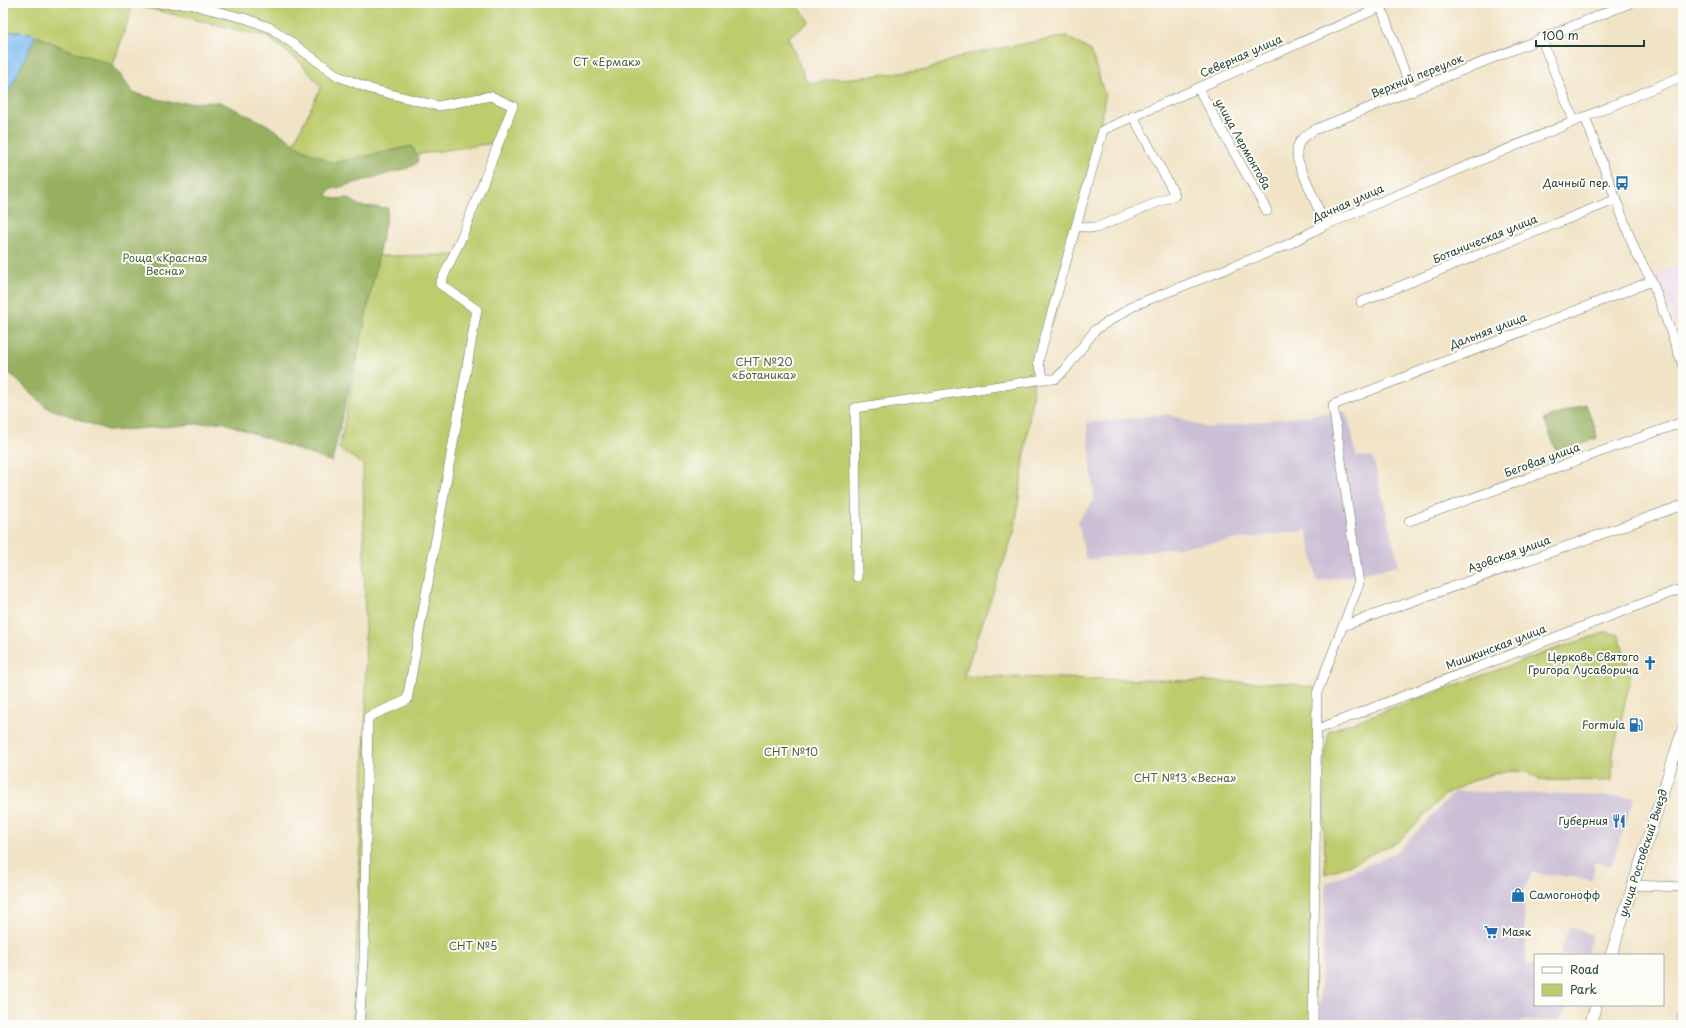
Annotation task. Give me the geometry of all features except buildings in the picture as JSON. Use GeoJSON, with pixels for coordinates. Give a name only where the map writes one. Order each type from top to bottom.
{"type":"FeatureCollection","features":[{"type":"Feature","properties":{"kind":"main road","name":"улица Ростовский Выезд"},"geometry":{"type":"LineString","coordinates":[[1611,954],[1632,885],[1679,755],[1683,729]]}},
{"type":"Feature","properties":{"kind":"main road"},"geometry":{"type":"LineString","coordinates":[[1590,1025],[1596,1006]]}},
{"type":"Feature","properties":{"kind":"street"},"geometry":{"type":"LineString","coordinates":[[150,3],[189,4],[248,19],[271,28],[338,76],[371,89],[438,106],[491,96],[513,106],[463,234],[440,284],[477,310],[407,700],[368,717],[364,960],[359,1025]]}},
{"type":"Feature","properties":{"kind":"street","name":"Верхний переулок"},"geometry":{"type":"LineString","coordinates":[[1325,225],[1298,161],[1296,152],[1298,144],[1305,135],[1316,129],[1412,92],[1541,38],[1630,3]]}},
{"type":"Feature","properties":{"kind":"street"},"geometry":{"type":"LineString","coordinates":[[1385,5],[1412,92]]}},
{"type":"Feature","properties":{"kind":"street","name":"Северная улица"},"geometry":{"type":"LineString","coordinates":[[1076,226],[1102,130],[1385,5]]}},
{"type":"Feature","properties":{"kind":"street"},"geometry":{"type":"LineString","coordinates":[[1541,38],[1574,121]]}},
{"type":"Feature","properties":{"kind":"street","name":"Дачная улица"},"geometry":{"type":"LineString","coordinates":[[1044,379],[1055,379],[1065,370],[1095,330],[1135,305],[1286,245],[1325,225],[1683,76]]}},
{"type":"Feature","properties":{"kind":"street","name":"улица Лермонтова"},"geometry":{"type":"LineString","coordinates":[[1198,88],[1267,211]]}},
{"type":"Feature","properties":{"kind":"street"},"geometry":{"type":"LineString","coordinates":[[857,576],[855,408],[1044,379],[1038,362],[1076,226],[1096,228],[1176,196],[1133,116]]}},
{"type":"Feature","properties":{"kind":"street"},"geometry":{"type":"LineString","coordinates":[[1585,117],[1636,253],[1652,281],[1683,364]]}},
{"type":"Feature","properties":{"kind":"street","name":"Ботаническая улица"},"geometry":{"type":"LineString","coordinates":[[1361,302],[1617,199]]}},
{"type":"Feature","properties":{"kind":"street","name":"Дальняя улица"},"geometry":{"type":"LineString","coordinates":[[1343,626],[1359,584],[1332,405],[1652,281]]}},
{"type":"Feature","properties":{"kind":"street","name":"Беговая улица"},"geometry":{"type":"LineString","coordinates":[[1409,521],[1683,422]]}},
{"type":"Feature","properties":{"kind":"street","name":"Азовская улица"},"geometry":{"type":"LineString","coordinates":[[1343,626],[1683,505]]}},
{"type":"Feature","properties":{"kind":"street","name":"Мишкинская улица"},"geometry":{"type":"LineString","coordinates":[[1318,729],[1683,588]]}},
{"type":"Feature","properties":{"kind":"street"},"geometry":{"type":"LineString","coordinates":[[1313,1025],[1318,729],[1317,693],[1343,626]]}},
{"type":"Feature","properties":{"kind":"street"},"geometry":{"type":"LineString","coordinates":[[1632,885],[1683,887]]}},
{"type":"Feature","properties":{"kind":"street"},"geometry":{"type":"LineString","coordinates":[[1681,1025],[1683,1014]]}},
{"type":"Feature","properties":{"kind":"shaded area"},"geometry":{"type":"Polygon","coordinates":[[[1683,265],[1683,344],[1657,274],[1683,265]]]}},
{"type":"Feature","properties":{"kind":"shaded area"},"geometry":{"type":"Polygon","coordinates":[[[1345,411],[1352,432],[1356,456],[1373,457],[1399,566],[1317,582],[1307,530],[1086,560],[1078,520],[1094,501],[1087,423],[1168,414],[1207,428],[1345,411]]]}},
{"type":"Feature","properties":{"kind":"shaded area"},"geometry":{"type":"Polygon","coordinates":[[[1456,791],[1635,797],[1611,866],[1595,862],[1592,880],[1532,872],[1523,894],[1527,964],[1534,965],[1534,1006],[1569,1006],[1559,1021],[1319,1025],[1326,883],[1397,852],[1456,791]]]}},
{"type":"Feature","properties":{"kind":"shaded area"},"geometry":{"type":"Polygon","coordinates":[[[1569,926],[1592,935],[1586,954],[1560,954],[1569,926]]]}},
{"type":"Feature","properties":{"kind":"green space"},"geometry":{"type":"Polygon","coordinates":[[[3,3],[796,3],[809,22],[788,37],[807,83],[926,70],[964,55],[1066,36],[1091,51],[1105,96],[1099,136],[1053,321],[1037,345],[1032,397],[1015,529],[964,676],[1285,683],[1318,688],[1313,1025],[353,1025],[366,712],[363,464],[339,449],[378,256],[460,255],[500,142],[339,166],[275,182],[321,87],[301,63],[268,37],[133,5],[113,65],[69,50],[30,33],[3,31],[3,3]]]}},
{"type":"Feature","properties":{"kind":"green space","name":"Роща «Красная Весна»"},"geometry":{"type":"Polygon","coordinates":[[[3,31],[30,33],[69,50],[113,65],[133,93],[174,103],[220,102],[266,124],[301,148],[333,163],[412,146],[418,158],[417,163],[408,168],[329,190],[327,195],[334,199],[348,198],[360,206],[388,208],[367,311],[332,462],[222,422],[110,431],[46,407],[3,367],[3,31]]]}},
{"type":"Feature","properties":{"kind":"green space"},"geometry":{"type":"Polygon","coordinates":[[[1586,404],[1596,431],[1597,438],[1557,452],[1544,419],[1586,404]]]}},
{"type":"Feature","properties":{"kind":"green space"},"geometry":{"type":"Polygon","coordinates":[[[1607,632],[1619,635],[1631,677],[1613,753],[1612,781],[1541,780],[1529,772],[1504,771],[1476,779],[1445,795],[1399,841],[1349,865],[1325,874],[1323,770],[1329,731],[1558,648],[1607,632]]]}},
{"type":"Feature","properties":{"kind":"water"},"geometry":{"type":"Polygon","coordinates":[[[3,31],[30,33],[36,35],[3,104],[3,31]]]}},
{"type":"Feature","properties":{"kind":"place","name":"Дачный пер."},"geometry":{"type":"Point","coordinates":[1622,183]}},
{"type":"Feature","properties":{"kind":"place","name":"Церковь Святого Григора Лусаворича"},"geometry":{"type":"Point","coordinates":[1650,663]}},
{"type":"Feature","properties":{"kind":"place","name":"Formula"},"geometry":{"type":"Point","coordinates":[1636,725]}},
{"type":"Feature","properties":{"kind":"place","name":"Губерния"},"geometry":{"type":"Point","coordinates":[1619,821]}},
{"type":"Feature","properties":{"kind":"place","name":"Самогонофф"},"geometry":{"type":"Point","coordinates":[1518,895]}},
{"type":"Feature","properties":{"kind":"place","name":"Маяк"},"geometry":{"type":"Point","coordinates":[1491,932]}},
{"type":"Feature","properties":{"kind":"park label","name":"СТ «Ермак»"},"geometry":{"type":"Point","coordinates":[607,62]}},
{"type":"Feature","properties":{"kind":"park label","name":"СНТ №20 «Ботаника»"},"geometry":{"type":"Point","coordinates":[764,368]}},
{"type":"Feature","properties":{"kind":"park label","name":"СНТ №10"},"geometry":{"type":"Point","coordinates":[791,752]}},
{"type":"Feature","properties":{"kind":"park label","name":"СНТ №13 «Весна»"},"geometry":{"type":"Point","coordinates":[1185,778]}},
{"type":"Feature","properties":{"kind":"park label","name":"СНТ №5"},"geometry":{"type":"Point","coordinates":[473,946]}}]}
